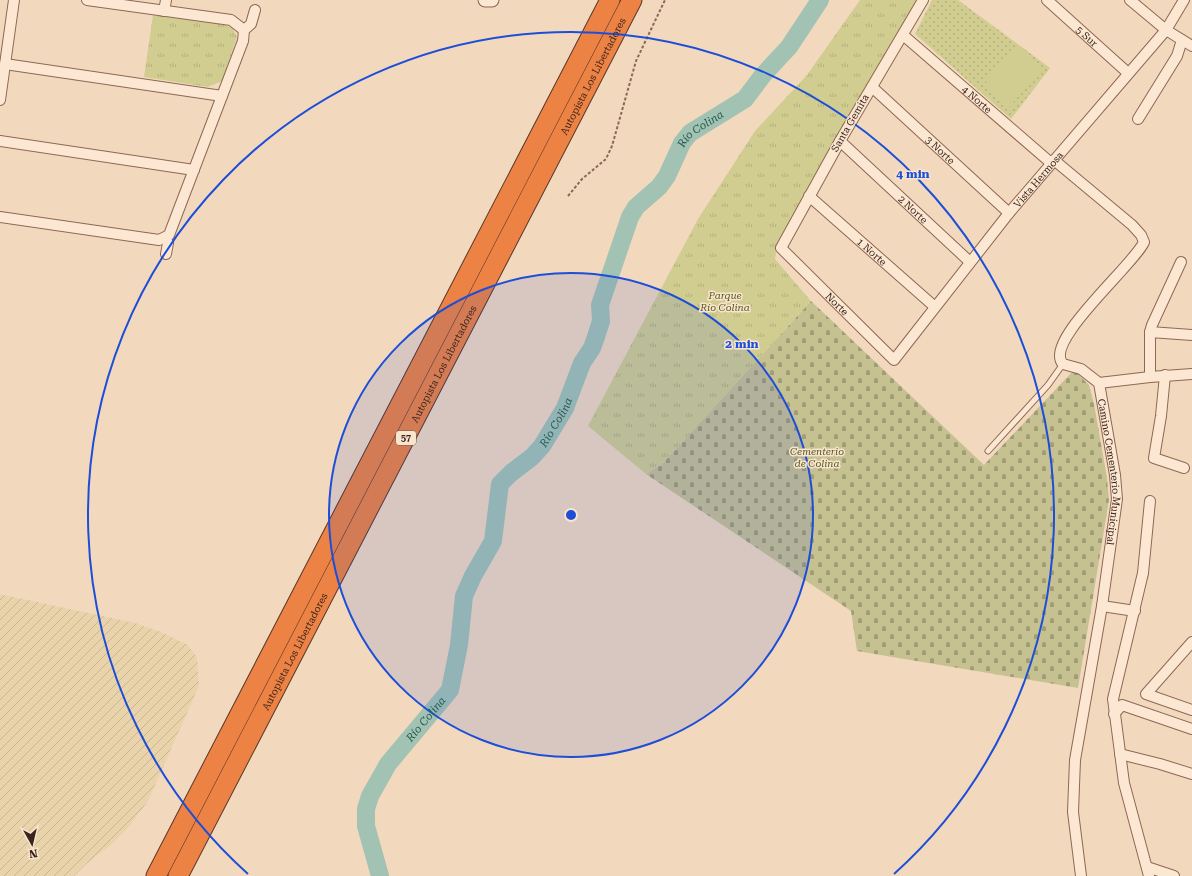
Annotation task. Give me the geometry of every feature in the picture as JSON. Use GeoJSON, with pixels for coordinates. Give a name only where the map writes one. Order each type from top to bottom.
{"type":"FeatureCollection","features":[{"type":"Feature","properties":{"kind":"highway","name":"Autopista Los Libertadores"},"geometry":{"type":"LineString","coordinates":[[156,876],[610,0]]}},
{"type":"Feature","properties":{"kind":"highway","name":"Autopista Los Libertadores"},"geometry":{"type":"LineString","coordinates":[[178,876],[632,0]]}},
{"type":"Feature","properties":{"kind":"street"},"geometry":{"type":"LineString","coordinates":[[0,100],[14,0]]}},
{"type":"Feature","properties":{"kind":"street"},"geometry":{"type":"LineString","coordinates":[[87,0],[152,4],[164,11],[231,20],[244,30]]}},
{"type":"Feature","properties":{"kind":"street"},"geometry":{"type":"LineString","coordinates":[[164,11],[166,0]]}},
{"type":"Feature","properties":{"kind":"street"},"geometry":{"type":"LineString","coordinates":[[485,0],[492,0]]}},
{"type":"Feature","properties":{"kind":"street","name":"Santa Gemita"},"geometry":{"type":"LineString","coordinates":[[781,248],[840,141],[923,0]]}},
{"type":"Feature","properties":{"kind":"street","name":"5 Sur"},"geometry":{"type":"LineString","coordinates":[[1047,0],[1128,73]]}},
{"type":"Feature","properties":{"kind":"street"},"geometry":{"type":"LineString","coordinates":[[1130,0],[1166,30],[1192,46]]}},
{"type":"Feature","properties":{"kind":"street","name":"Vista Hermosa"},"geometry":{"type":"LineString","coordinates":[[894,360],[1009,213],[1166,30],[1184,0]]}},
{"type":"Feature","properties":{"kind":"street"},"geometry":{"type":"LineString","coordinates":[[0,217],[159,240],[165,238],[169,234],[243,41],[244,30],[251,24],[255,10]]}},
{"type":"Feature","properties":{"kind":"street","name":"4 Norte"},"geometry":{"type":"LineString","coordinates":[[903,35],[1053,161]]}},
{"type":"Feature","properties":{"kind":"street"},"geometry":{"type":"LineString","coordinates":[[1138,119],[1177,56],[1182,40]]}},
{"type":"Feature","properties":{"kind":"street"},"geometry":{"type":"LineString","coordinates":[[5,64],[222,96]]}},
{"type":"Feature","properties":{"kind":"street","name":"3 Norte"},"geometry":{"type":"LineString","coordinates":[[872,87],[1009,213]]}},
{"type":"Feature","properties":{"kind":"street"},"geometry":{"type":"LineString","coordinates":[[0,141],[194,170]]}},
{"type":"Feature","properties":{"kind":"street","name":"2 Norte"},"geometry":{"type":"LineString","coordinates":[[840,141],[970,262]]}},
{"type":"Feature","properties":{"kind":"street"},"geometry":{"type":"LineString","coordinates":[[1053,161],[1132,225],[1141,234],[1144,242],[1134,259],[1073,327],[1061,345],[1060,358],[1063,364],[1081,369],[1099,383],[1150,376],[1192,374]]}},
{"type":"Feature","properties":{"kind":"street","name":"1 Norte"},"geometry":{"type":"LineString","coordinates":[[809,196],[935,307]]}},
{"type":"Feature","properties":{"kind":"street"},"geometry":{"type":"LineString","coordinates":[[165,238],[168,243],[166,254]]}},
{"type":"Feature","properties":{"kind":"street","name":"Norte"},"geometry":{"type":"LineString","coordinates":[[781,248],[894,360]]}},
{"type":"Feature","properties":{"kind":"street"},"geometry":{"type":"LineString","coordinates":[[1150,376],[1150,332],[1156,314],[1181,262]]}},
{"type":"Feature","properties":{"kind":"street"},"geometry":{"type":"LineString","coordinates":[[1150,332],[1192,335]]}},
{"type":"Feature","properties":{"kind":"street"},"geometry":{"type":"LineString","coordinates":[[1165,375],[1161,416],[1154,458],[1184,468]]}},
{"type":"Feature","properties":{"kind":"street","name":"Camino Cementerio Municipal"},"geometry":{"type":"LineString","coordinates":[[1081,876],[1073,812],[1075,760],[1102,606],[1117,499],[1115,475],[1099,383]]}},
{"type":"Feature","properties":{"kind":"street"},"geometry":{"type":"LineString","coordinates":[[1150,501],[1147,549],[1135,611],[1114,692],[1114,714],[1127,799],[1148,872],[1174,876]]}},
{"type":"Feature","properties":{"kind":"street"},"geometry":{"type":"LineString","coordinates":[[1102,606],[1135,611]]}},
{"type":"Feature","properties":{"kind":"street"},"geometry":{"type":"LineString","coordinates":[[1192,642],[1187,654],[1146,694],[1192,710]]}},
{"type":"Feature","properties":{"kind":"street"},"geometry":{"type":"LineString","coordinates":[[1114,714],[1122,705],[1192,729]]}},
{"type":"Feature","properties":{"kind":"street"},"geometry":{"type":"LineString","coordinates":[[1120,754],[1192,774]]}},
{"type":"Feature","properties":{"kind":"lane"},"geometry":{"type":"LineString","coordinates":[[988,451],[1044,390],[1063,364]]}},
{"type":"Feature","properties":{"kind":"path"},"geometry":{"type":"LineString","coordinates":[[568,196],[582,179],[606,159],[609,153],[636,61],[665,0]]}},
{"type":"Feature","properties":{"kind":"shaded area"},"geometry":{"type":"Polygon","coordinates":[[[0,594],[135,623],[161,632],[188,645],[197,657],[199,686],[148,801],[128,828],[111,845],[86,864],[74,876],[0,876],[0,594]]]}},
{"type":"Feature","properties":{"kind":"green space","name":"Parque Río Colina"},"geometry":{"type":"Polygon","coordinates":[[[860,0],[921,0],[777,248],[775,259],[811,301],[663,463],[646,474],[588,426],[698,219],[755,131],[807,75],[860,0]]]}},
{"type":"Feature","properties":{"kind":"green space"},"geometry":{"type":"Polygon","coordinates":[[[932,0],[958,0],[1050,68],[1011,119],[915,34],[932,0]]]}},
{"type":"Feature","properties":{"kind":"green space"},"geometry":{"type":"Polygon","coordinates":[[[153,15],[226,25],[233,29],[237,37],[222,81],[208,87],[144,77],[153,15]]]}},
{"type":"Feature","properties":{"kind":"green space"},"geometry":{"type":"Polygon","coordinates":[[[1015,46],[1042,67],[1010,107],[983,86],[1015,46]]]}},
{"type":"Feature","properties":{"kind":"green space","name":"Cementerio de Colina"},"geometry":{"type":"Polygon","coordinates":[[[811,301],[984,465],[1074,370],[1089,385],[1094,404],[1107,478],[1109,500],[1078,688],[857,651],[851,611],[646,474],[663,463],[811,301]]]}},
{"type":"Feature","properties":{"kind":"waterway","name":"Río Colina"},"geometry":{"type":"LineString","coordinates":[[380,876],[366,826],[366,809],[370,796],[388,764],[450,690],[459,645],[464,596],[473,576],[493,541],[500,484],[511,473],[532,457],[542,446],[565,408],[582,363],[592,348],[596,337],[601,321],[600,305],[630,217],[636,207],[659,187],[667,176],[682,143],[690,133],[745,99],[763,75],[789,47],[820,0]]}}]}
